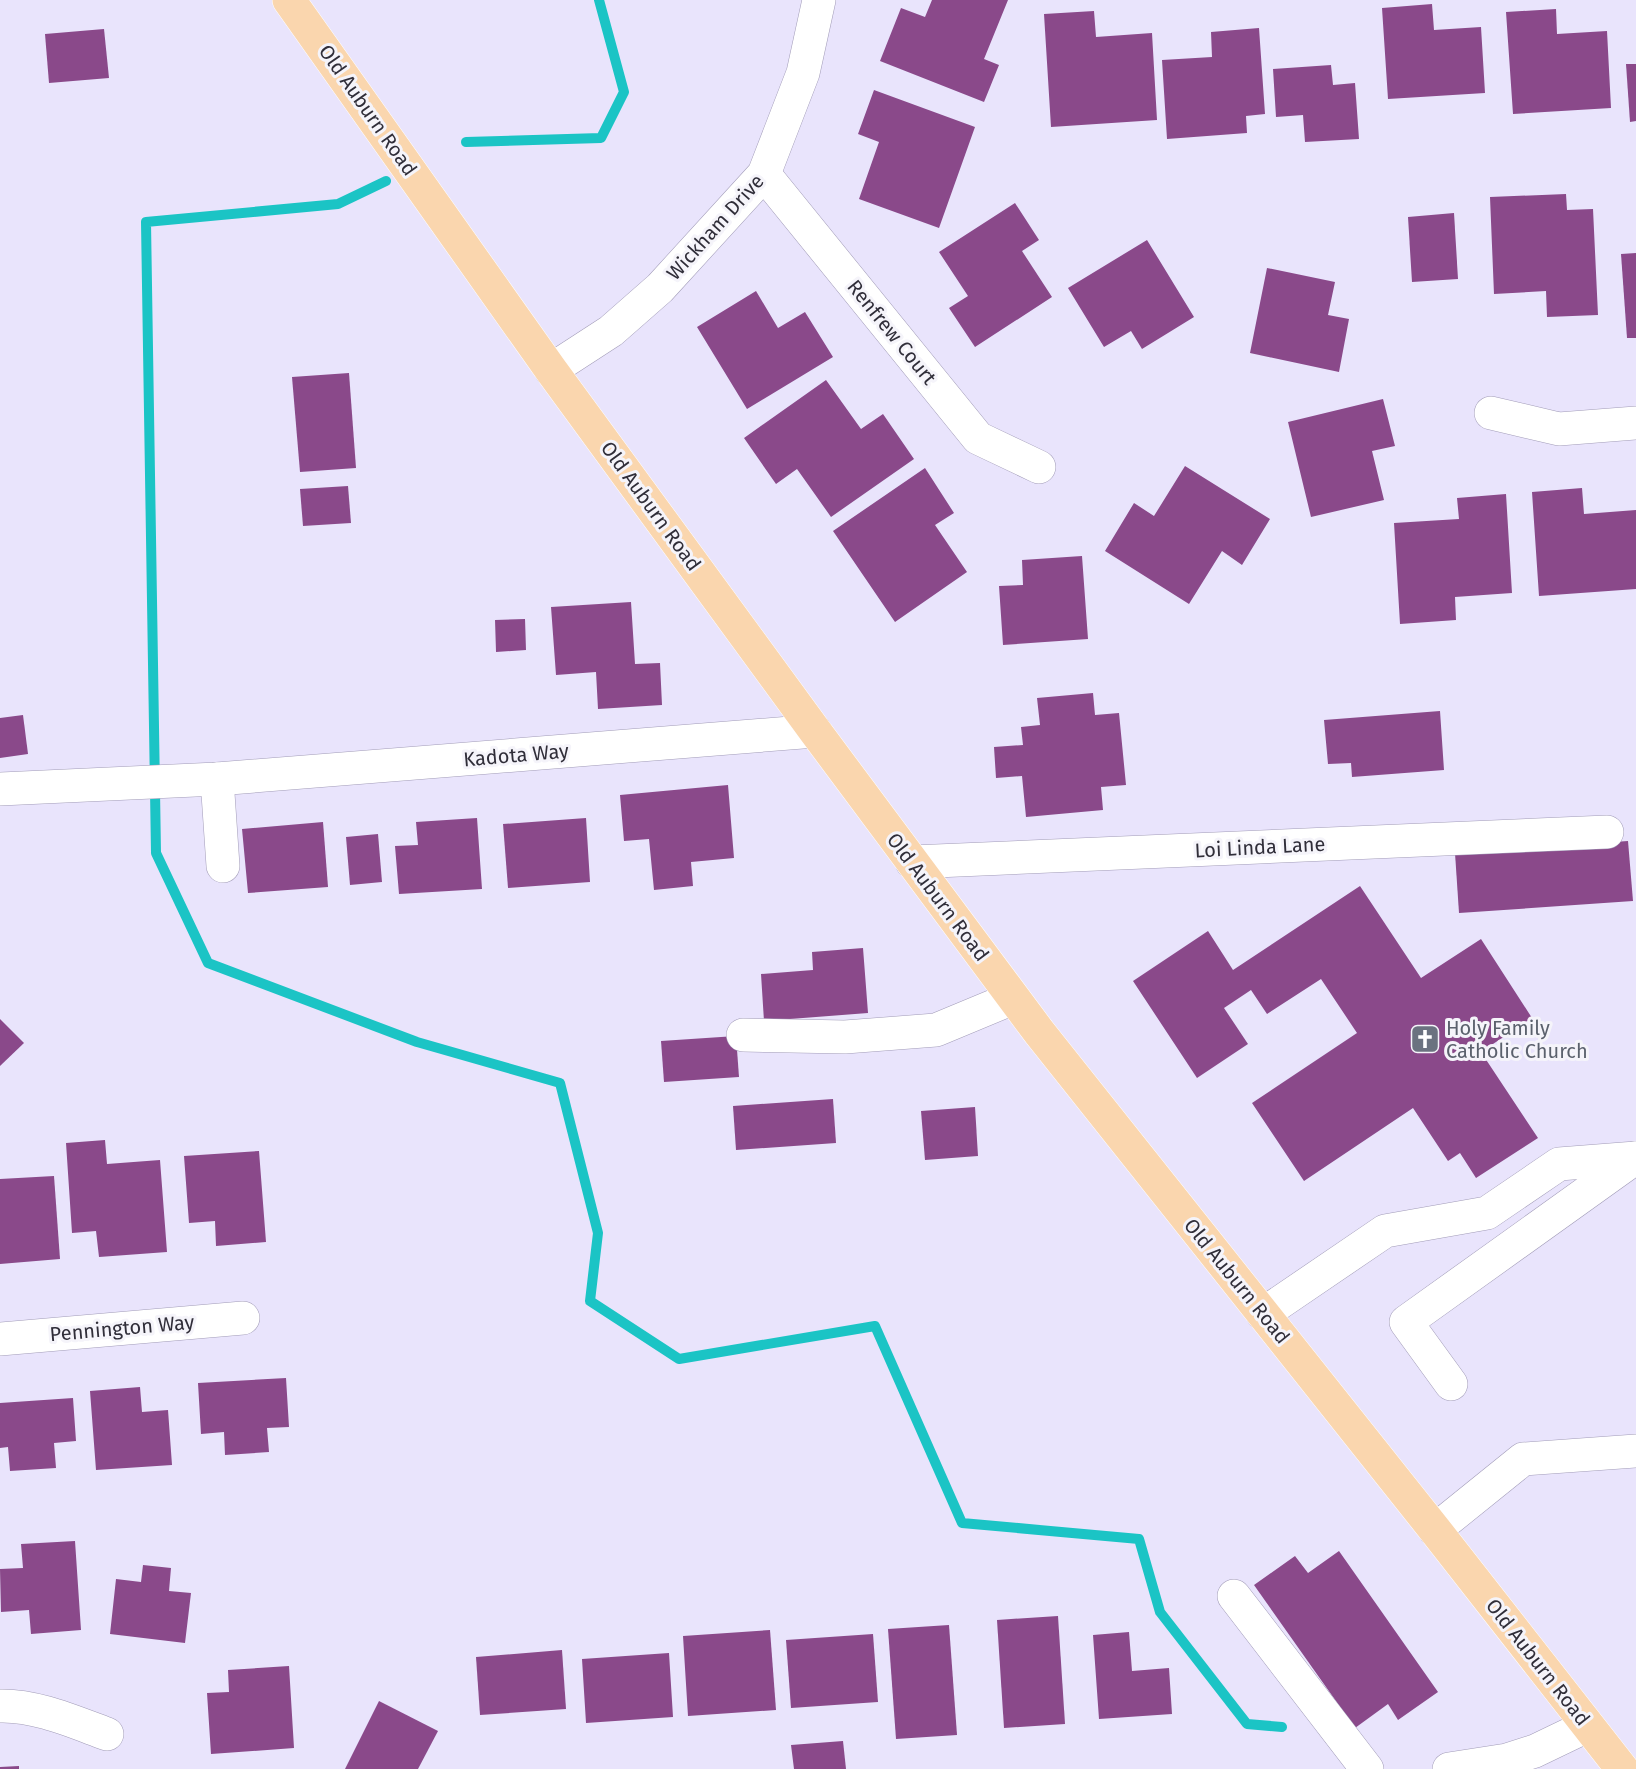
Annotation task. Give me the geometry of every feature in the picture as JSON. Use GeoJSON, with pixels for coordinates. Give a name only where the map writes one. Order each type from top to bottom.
{"type":"FeatureCollection","features":[{"type":"Feature","properties":{"kind":"main road","name":"Old Auburn Road"},"geometry":{"type":"LineString","coordinates":[[289,0],[551,370],[1013,998],[1622,1769]]}},
{"type":"Feature","properties":{"kind":"street","name":"Wickham Drive"},"geometry":{"type":"LineString","coordinates":[[551,370],[610,331],[660,288],[764,174],[803,74],[819,0]]}},
{"type":"Feature","properties":{"kind":"street","name":"Renfrew Court"},"geometry":{"type":"LineString","coordinates":[[764,174],[978,438],[1039,467]]}},
{"type":"Feature","properties":{"kind":"street"},"geometry":{"type":"LineString","coordinates":[[1491,413],[1559,429],[1636,423]]}},
{"type":"Feature","properties":{"kind":"street","name":"Kadota Way"},"geometry":{"type":"LineString","coordinates":[[0,789],[217,778],[815,730]]}},
{"type":"Feature","properties":{"kind":"street"},"geometry":{"type":"LineString","coordinates":[[217,778],[223,866]]}},
{"type":"Feature","properties":{"kind":"street","name":"Loi Linda Lane"},"geometry":{"type":"LineString","coordinates":[[912,862],[1607,832]]}},
{"type":"Feature","properties":{"kind":"street"},"geometry":{"type":"LineString","coordinates":[[744,1035],[845,1037],[936,1030],[1013,998]]}},
{"type":"Feature","properties":{"kind":"street"},"geometry":{"type":"LineString","coordinates":[[1263,1314],[1385,1232],[1487,1213],[1559,1164],[1636,1158]]}},
{"type":"Feature","properties":{"kind":"street"},"geometry":{"type":"LineString","coordinates":[[1451,1384],[1406,1322],[1636,1158]]}},
{"type":"Feature","properties":{"kind":"street","name":"Pennington Way"},"geometry":{"type":"LineString","coordinates":[[0,1339],[243,1318]]}},
{"type":"Feature","properties":{"kind":"street"},"geometry":{"type":"LineString","coordinates":[[1435,1530],[1523,1459],[1636,1451]]}},
{"type":"Feature","properties":{"kind":"street"},"geometry":{"type":"LineString","coordinates":[[1234,1596],[1367,1769]]}},
{"type":"Feature","properties":{"kind":"street"},"geometry":{"type":"LineString","coordinates":[[0,1706],[14,1706],[62,1718],[107,1734]]}},
{"type":"Feature","properties":{"kind":"street"},"geometry":{"type":"LineString","coordinates":[[1449,1769],[1507,1760],[1535,1751],[1587,1726]]}},
{"type":"Feature","properties":{"kind":"building"},"geometry":{"type":"Polygon","coordinates":[[[932,0],[1008,0],[984,59],[999,65],[984,102],[880,61],[901,8],[925,17],[932,0]]]}},
{"type":"Feature","properties":{"kind":"building"},"geometry":{"type":"Polygon","coordinates":[[[1432,4],[1434,30],[1481,27],[1485,93],[1388,99],[1382,8],[1432,4]]]}},
{"type":"Feature","properties":{"kind":"building"},"geometry":{"type":"Polygon","coordinates":[[[1556,9],[1557,34],[1607,31],[1611,108],[1513,114],[1506,12],[1556,9]]]}},
{"type":"Feature","properties":{"kind":"building"},"geometry":{"type":"Polygon","coordinates":[[[1094,11],[1096,37],[1152,33],[1157,120],[1051,127],[1044,14],[1094,11]]]}},
{"type":"Feature","properties":{"kind":"building"},"geometry":{"type":"Polygon","coordinates":[[[1259,28],[1265,114],[1246,116],[1247,133],[1167,139],[1162,60],[1212,57],[1211,32],[1259,28]]]}},
{"type":"Feature","properties":{"kind":"building"},"geometry":{"type":"Polygon","coordinates":[[[104,29],[109,78],[49,83],[45,34],[104,29]]]}},
{"type":"Feature","properties":{"kind":"building"},"geometry":{"type":"Polygon","coordinates":[[[1626,64],[1636,64],[1636,121],[1630,122],[1626,64]]]}},
{"type":"Feature","properties":{"kind":"building"},"geometry":{"type":"Polygon","coordinates":[[[1331,65],[1333,85],[1355,83],[1359,139],[1305,142],[1303,115],[1276,117],[1273,69],[1331,65]]]}},
{"type":"Feature","properties":{"kind":"building"},"geometry":{"type":"Polygon","coordinates":[[[874,90],[975,127],[939,228],[859,199],[879,142],[858,134],[874,90]]]}},
{"type":"Feature","properties":{"kind":"building"},"geometry":{"type":"Polygon","coordinates":[[[1566,194],[1567,210],[1593,209],[1598,315],[1547,317],[1546,291],[1494,294],[1490,197],[1566,194]]]}},
{"type":"Feature","properties":{"kind":"building"},"geometry":{"type":"Polygon","coordinates":[[[1015,203],[1039,240],[1022,251],[1052,297],[975,347],[949,308],[968,296],[939,252],[1015,203]]]}},
{"type":"Feature","properties":{"kind":"building"},"geometry":{"type":"Polygon","coordinates":[[[1454,213],[1458,279],[1412,282],[1408,217],[1454,213]]]}},
{"type":"Feature","properties":{"kind":"building"},"geometry":{"type":"Polygon","coordinates":[[[1147,240],[1194,317],[1142,349],[1131,331],[1104,347],[1068,288],[1147,240]]]}},
{"type":"Feature","properties":{"kind":"building"},"geometry":{"type":"Polygon","coordinates":[[[1636,253],[1636,338],[1627,338],[1621,254],[1636,253]]]}},
{"type":"Feature","properties":{"kind":"building"},"geometry":{"type":"Polygon","coordinates":[[[1267,268],[1335,282],[1328,315],[1349,319],[1339,372],[1250,353],[1267,268]]]}},
{"type":"Feature","properties":{"kind":"building"},"geometry":{"type":"Polygon","coordinates":[[[756,291],[778,328],[805,312],[833,357],[747,409],[697,327],[756,291]]]}},
{"type":"Feature","properties":{"kind":"building"},"geometry":{"type":"Polygon","coordinates":[[[349,373],[356,468],[300,472],[292,377],[349,373]]]}},
{"type":"Feature","properties":{"kind":"building"},"geometry":{"type":"Polygon","coordinates":[[[826,380],[861,429],[883,414],[914,459],[831,517],[797,469],[776,484],[744,438],[826,380]]]}},
{"type":"Feature","properties":{"kind":"building"},"geometry":{"type":"Polygon","coordinates":[[[1383,399],[1395,446],[1372,451],[1384,500],[1311,517],[1288,422],[1383,399]]]}},
{"type":"Feature","properties":{"kind":"building"},"geometry":{"type":"Polygon","coordinates":[[[1185,466],[1270,519],[1242,565],[1222,551],[1189,604],[1105,551],[1134,503],[1154,516],[1185,466]]]}},
{"type":"Feature","properties":{"kind":"building"},"geometry":{"type":"Polygon","coordinates":[[[925,468],[954,513],[935,525],[967,572],[895,622],[833,531],[925,468]]]}},
{"type":"Feature","properties":{"kind":"building"},"geometry":{"type":"Polygon","coordinates":[[[348,486],[351,523],[303,526],[300,489],[348,486]]]}},
{"type":"Feature","properties":{"kind":"building"},"geometry":{"type":"Polygon","coordinates":[[[1582,488],[1584,514],[1636,510],[1636,589],[1539,596],[1532,492],[1582,488]]]}},
{"type":"Feature","properties":{"kind":"building"},"geometry":{"type":"Polygon","coordinates":[[[1506,494],[1512,593],[1455,597],[1456,620],[1400,624],[1394,523],[1459,519],[1457,498],[1506,494]]]}},
{"type":"Feature","properties":{"kind":"building"},"geometry":{"type":"Polygon","coordinates":[[[1082,556],[1088,639],[1003,645],[999,586],[1023,585],[1022,560],[1082,556]]]}},
{"type":"Feature","properties":{"kind":"building"},"geometry":{"type":"Polygon","coordinates":[[[631,602],[635,664],[660,663],[662,705],[598,709],[596,672],[556,675],[551,607],[631,602]]]}},
{"type":"Feature","properties":{"kind":"building"},"geometry":{"type":"Polygon","coordinates":[[[525,619],[526,650],[496,652],[495,620],[525,619]]]}},
{"type":"Feature","properties":{"kind":"building"},"geometry":{"type":"Polygon","coordinates":[[[1093,693],[1095,715],[1119,713],[1126,785],[1101,787],[1103,810],[1026,817],[1022,776],[996,778],[994,747],[1023,745],[1021,727],[1040,725],[1037,698],[1093,693]]]}},
{"type":"Feature","properties":{"kind":"building"},"geometry":{"type":"Polygon","coordinates":[[[1440,711],[1444,770],[1352,777],[1351,763],[1328,764],[1324,720],[1440,711]]]}},
{"type":"Feature","properties":{"kind":"building"},"geometry":{"type":"Polygon","coordinates":[[[23,715],[28,754],[0,758],[0,718],[23,715]]]}},
{"type":"Feature","properties":{"kind":"building"},"geometry":{"type":"Polygon","coordinates":[[[728,785],[734,858],[691,862],[693,886],[654,890],[649,839],[624,841],[620,795],[728,785]]]}},
{"type":"Feature","properties":{"kind":"building"},"geometry":{"type":"Polygon","coordinates":[[[477,818],[482,889],[399,894],[395,846],[418,845],[416,822],[477,818]]]}},
{"type":"Feature","properties":{"kind":"building"},"geometry":{"type":"Polygon","coordinates":[[[586,818],[590,882],[508,888],[503,824],[586,818]]]}},
{"type":"Feature","properties":{"kind":"building"},"geometry":{"type":"Polygon","coordinates":[[[323,822],[328,887],[248,893],[242,829],[323,822]]]}},
{"type":"Feature","properties":{"kind":"building"},"geometry":{"type":"Polygon","coordinates":[[[378,834],[382,882],[350,885],[346,837],[378,834]]]}},
{"type":"Feature","properties":{"kind":"building"},"geometry":{"type":"Polygon","coordinates":[[[1628,841],[1633,901],[1459,913],[1455,853],[1628,841]]]}},
{"type":"Feature","properties":{"kind":"building","name":"Holy Family Catholic Church"},"geometry":{"type":"Polygon","coordinates":[[[1360,886],[1421,978],[1481,939],[1532,1018],[1481,1052],[1538,1138],[1476,1178],[1460,1153],[1448,1161],[1413,1108],[1304,1181],[1252,1103],[1357,1033],[1321,979],[1267,1014],[1251,990],[1224,1008],[1248,1044],[1197,1078],[1133,981],[1208,931],[1233,970],[1360,886]]]}},
{"type":"Feature","properties":{"kind":"building"},"geometry":{"type":"Polygon","coordinates":[[[863,948],[868,1013],[764,1021],[761,974],[813,970],[812,952],[863,948]]]}},
{"type":"Feature","properties":{"kind":"building"},"geometry":{"type":"Polygon","coordinates":[[[0,1019],[24,1043],[0,1066],[0,1019]]]}},
{"type":"Feature","properties":{"kind":"building"},"geometry":{"type":"Polygon","coordinates":[[[736,1036],[739,1077],[664,1082],[661,1041],[736,1036]]]}},
{"type":"Feature","properties":{"kind":"building"},"geometry":{"type":"Polygon","coordinates":[[[833,1099],[836,1143],[736,1150],[733,1106],[833,1099]]]}},
{"type":"Feature","properties":{"kind":"building"},"geometry":{"type":"Polygon","coordinates":[[[975,1107],[978,1156],[925,1160],[921,1111],[975,1107]]]}},
{"type":"Feature","properties":{"kind":"building"},"geometry":{"type":"Polygon","coordinates":[[[105,1140],[107,1164],[160,1160],[167,1252],[99,1257],[96,1231],[72,1233],[66,1143],[105,1140]]]}},
{"type":"Feature","properties":{"kind":"building"},"geometry":{"type":"Polygon","coordinates":[[[259,1151],[266,1242],[216,1246],[215,1221],[189,1223],[184,1156],[259,1151]]]}},
{"type":"Feature","properties":{"kind":"building"},"geometry":{"type":"Polygon","coordinates":[[[54,1176],[60,1259],[0,1264],[0,1179],[54,1176]]]}},
{"type":"Feature","properties":{"kind":"building"},"geometry":{"type":"Polygon","coordinates":[[[286,1378],[289,1427],[267,1428],[269,1452],[225,1455],[224,1432],[201,1434],[198,1383],[286,1378]]]}},
{"type":"Feature","properties":{"kind":"building"},"geometry":{"type":"Polygon","coordinates":[[[140,1387],[142,1412],[168,1410],[172,1465],[96,1470],[90,1391],[140,1387]]]}},
{"type":"Feature","properties":{"kind":"building"},"geometry":{"type":"Polygon","coordinates":[[[73,1398],[76,1441],[54,1443],[56,1468],[10,1471],[8,1447],[0,1448],[0,1403],[73,1398]]]}},
{"type":"Feature","properties":{"kind":"building"},"geometry":{"type":"Polygon","coordinates":[[[75,1541],[81,1630],[31,1634],[29,1610],[1,1612],[0,1569],[23,1568],[21,1544],[75,1541]]]}},
{"type":"Feature","properties":{"kind":"building"},"geometry":{"type":"Polygon","coordinates":[[[1339,1551],[1438,1692],[1398,1720],[1388,1704],[1355,1728],[1254,1585],[1295,1556],[1308,1573],[1339,1551]]]}},
{"type":"Feature","properties":{"kind":"building"},"geometry":{"type":"Polygon","coordinates":[[[143,1565],[171,1568],[169,1591],[191,1593],[185,1643],[110,1634],[116,1579],[141,1582],[143,1565]]]}},
{"type":"Feature","properties":{"kind":"building"},"geometry":{"type":"Polygon","coordinates":[[[1058,1616],[1065,1724],[1004,1728],[997,1620],[1058,1616]]]}},
{"type":"Feature","properties":{"kind":"building"},"geometry":{"type":"Polygon","coordinates":[[[949,1625],[957,1735],[896,1739],[888,1629],[949,1625]]]}},
{"type":"Feature","properties":{"kind":"building"},"geometry":{"type":"Polygon","coordinates":[[[770,1630],[776,1710],[688,1716],[683,1636],[770,1630]]]}},
{"type":"Feature","properties":{"kind":"building"},"geometry":{"type":"Polygon","coordinates":[[[1129,1632],[1132,1671],[1169,1668],[1172,1714],[1099,1719],[1093,1635],[1129,1632]]]}},
{"type":"Feature","properties":{"kind":"building"},"geometry":{"type":"Polygon","coordinates":[[[873,1634],[878,1702],[791,1708],[786,1640],[873,1634]]]}},
{"type":"Feature","properties":{"kind":"building"},"geometry":{"type":"Polygon","coordinates":[[[562,1650],[566,1709],[480,1715],[476,1657],[562,1650]]]}},
{"type":"Feature","properties":{"kind":"building"},"geometry":{"type":"Polygon","coordinates":[[[669,1653],[673,1717],[586,1723],[582,1659],[669,1653]]]}},
{"type":"Feature","properties":{"kind":"building"},"geometry":{"type":"Polygon","coordinates":[[[289,1666],[294,1748],[211,1754],[207,1693],[229,1692],[228,1670],[289,1666]]]}},
{"type":"Feature","properties":{"kind":"building"},"geometry":{"type":"Polygon","coordinates":[[[379,1701],[438,1731],[418,1769],[345,1769],[379,1701]]]}},
{"type":"Feature","properties":{"kind":"building"},"geometry":{"type":"Polygon","coordinates":[[[843,1741],[846,1769],[794,1769],[791,1745],[843,1741]]]}},
{"type":"Feature","properties":{"kind":"building"},"geometry":{"type":"Polygon","coordinates":[[[19,1766],[19,1769],[0,1769],[0,1767],[19,1766]]]}},
{"type":"Feature","properties":{"kind":"waterway"},"geometry":{"type":"LineString","coordinates":[[466,142],[601,138],[624,92],[599,0]]}},
{"type":"Feature","properties":{"kind":"waterway"},"geometry":{"type":"LineString","coordinates":[[386,181],[338,204],[146,222],[156,853],[208,963],[417,1042],[560,1083],[598,1233],[590,1301],[679,1359],[875,1326],[962,1523],[1139,1539],[1160,1612],[1247,1724],[1282,1727]]}},
{"type":"Feature","properties":{"kind":"place","name":"Holy Family Catholic Church"},"geometry":{"type":"Point","coordinates":[1425,1039]}}]}
